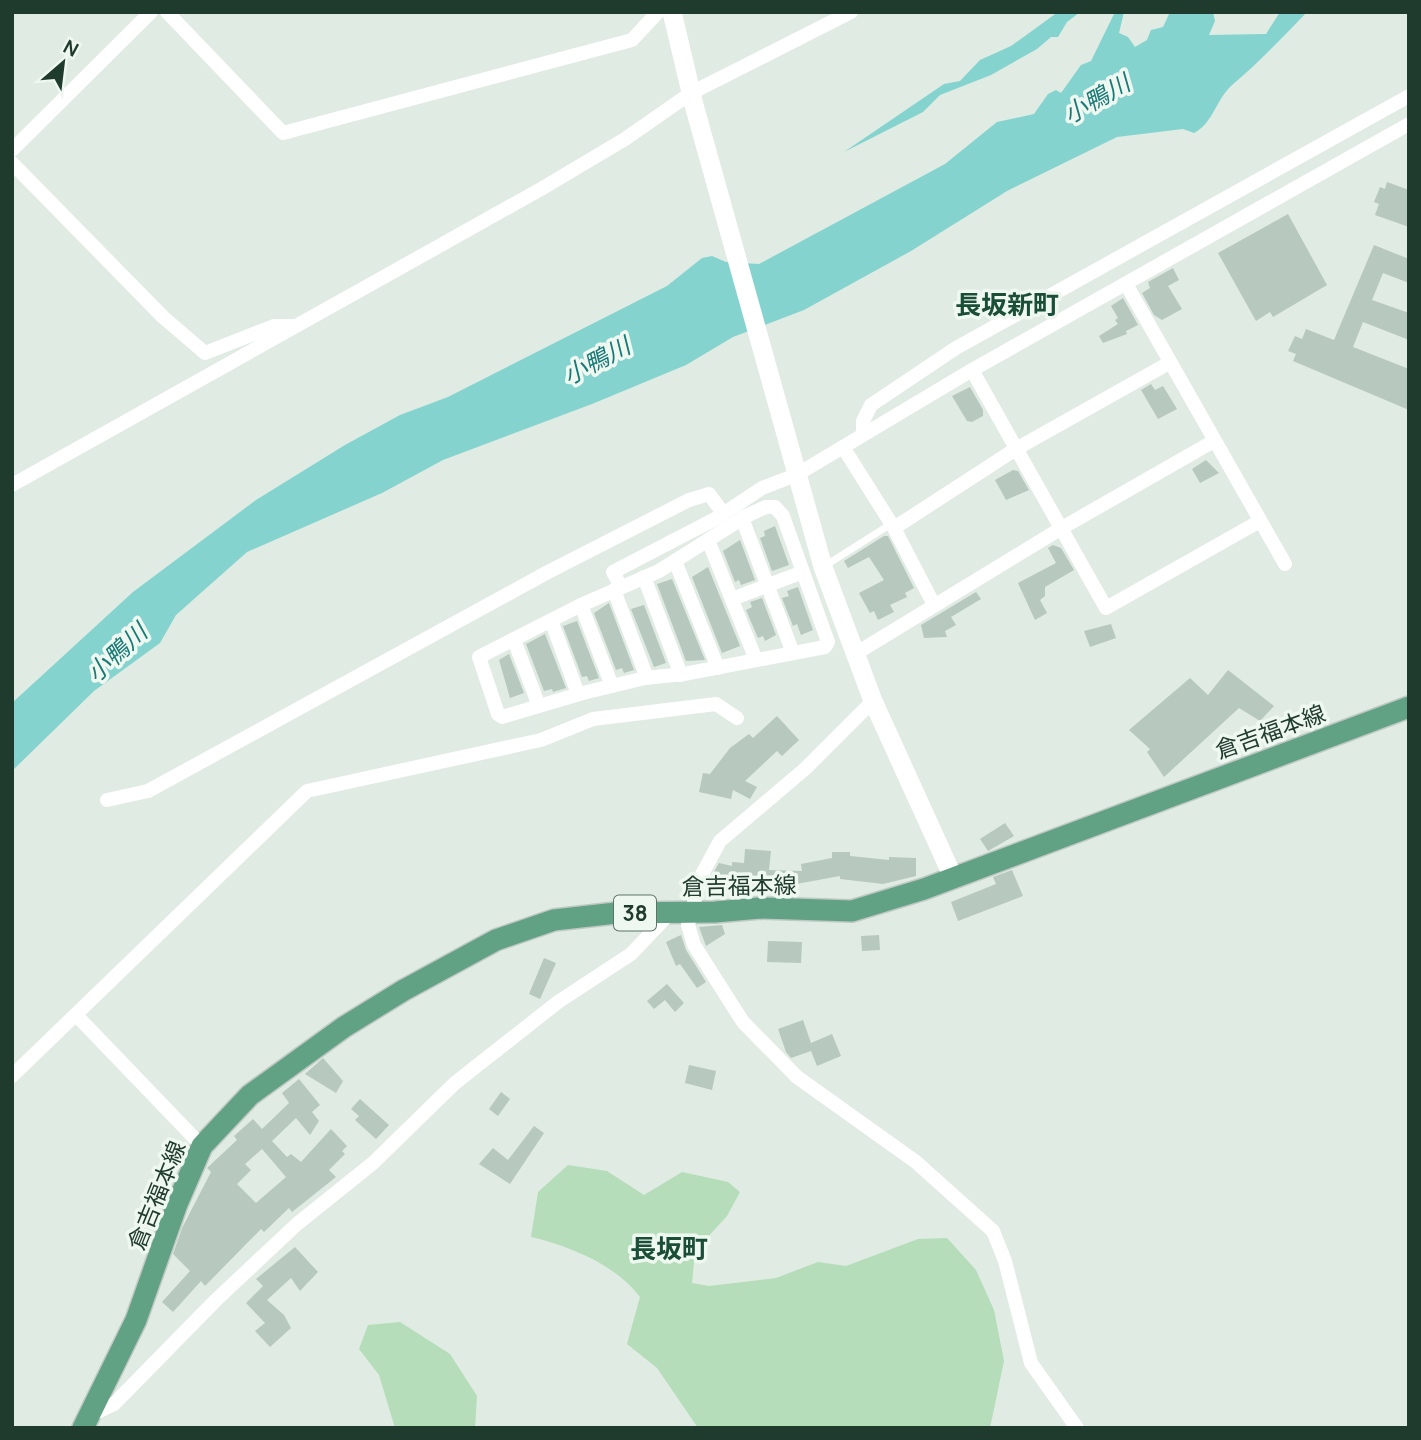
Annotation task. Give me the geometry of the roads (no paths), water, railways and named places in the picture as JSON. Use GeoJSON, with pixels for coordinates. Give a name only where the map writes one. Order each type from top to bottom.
{"type":"FeatureCollection","features":[{"type":"Feature","properties":{"kind":"main road","name":"倉吉福本線"},"geometry":{"type":"LineString","coordinates":[[86,1422],[136,1320],[177,1203],[202,1146],[250,1095],[283,1068],[404,990],[496,940],[554,920],[616,913],[760,908],[852,911],[953,877],[1409,707]]}},
{"type":"Feature","properties":{"kind":"street"},"geometry":{"type":"LineString","coordinates":[[12,150],[151,12]]}},
{"type":"Feature","properties":{"kind":"street"},"geometry":{"type":"LineString","coordinates":[[167,12],[284,133],[632,40],[658,12]]}},
{"type":"Feature","properties":{"kind":"street"},"geometry":{"type":"LineString","coordinates":[[672,12],[783,432],[823,567],[873,701],[953,877]]}},
{"type":"Feature","properties":{"kind":"street"},"geometry":{"type":"LineString","coordinates":[[12,485],[851,12]]}},
{"type":"Feature","properties":{"kind":"street"},"geometry":{"type":"LineString","coordinates":[[863,435],[863,421],[872,405],[956,348],[1409,96]]}},
{"type":"Feature","properties":{"kind":"street"},"geometry":{"type":"LineString","coordinates":[[648,678],[613,572],[723,513],[762,488],[796,475],[972,370],[1409,124]]}},
{"type":"Feature","properties":{"kind":"street"},"geometry":{"type":"LineString","coordinates":[[12,163],[163,317],[205,353],[274,326],[296,326]]}},
{"type":"Feature","properties":{"kind":"street"},"geometry":{"type":"LineString","coordinates":[[1126,284],[1285,564]]}},
{"type":"Feature","properties":{"kind":"street"},"geometry":{"type":"LineString","coordinates":[[892,526],[1016,449],[1169,363]]}},
{"type":"Feature","properties":{"kind":"street"},"geometry":{"type":"LineString","coordinates":[[972,370],[1106,608],[1260,521]]}},
{"type":"Feature","properties":{"kind":"street"},"geometry":{"type":"LineString","coordinates":[[855,654],[1060,529],[1214,441]]}},
{"type":"Feature","properties":{"kind":"street"},"geometry":{"type":"LineString","coordinates":[[843,447],[892,526],[934,605]]}},
{"type":"Feature","properties":{"kind":"street"},"geometry":{"type":"LineString","coordinates":[[107,800],[148,791],[548,572],[689,500],[709,494],[723,513]]}},
{"type":"Feature","properties":{"kind":"street"},"geometry":{"type":"LineString","coordinates":[[766,507],[775,508],[783,516],[828,642],[825,647],[681,675],[648,678],[578,694],[502,717],[498,714],[479,657],[617,588],[675,561],[742,518],[766,507]]}},
{"type":"Feature","properties":{"kind":"street"},"geometry":{"type":"LineString","coordinates":[[742,518],[793,653]]}},
{"type":"Feature","properties":{"kind":"street"},"geometry":{"type":"LineString","coordinates":[[708,540],[757,660]]}},
{"type":"Feature","properties":{"kind":"street"},"geometry":{"type":"LineString","coordinates":[[675,561],[718,668]]}},
{"type":"Feature","properties":{"kind":"street"},"geometry":{"type":"LineString","coordinates":[[732,599],[803,572]]}},
{"type":"Feature","properties":{"kind":"street"},"geometry":{"type":"LineString","coordinates":[[645,577],[681,675]]}},
{"type":"Feature","properties":{"kind":"street"},"geometry":{"type":"LineString","coordinates":[[581,605],[612,686]]}},
{"type":"Feature","properties":{"kind":"street"},"geometry":{"type":"LineString","coordinates":[[551,621],[578,694]]}},
{"type":"Feature","properties":{"kind":"street"},"geometry":{"type":"LineString","coordinates":[[514,640],[539,706]]}},
{"type":"Feature","properties":{"kind":"street"},"geometry":{"type":"LineString","coordinates":[[86,1422],[114,1405],[216,1300],[297,1224],[373,1163],[455,1083],[548,1009],[631,954],[681,912],[720,841],[806,768],[873,701]]}},
{"type":"Feature","properties":{"kind":"street"},"geometry":{"type":"LineString","coordinates":[[12,1076],[302,794],[315,788],[541,740],[593,719],[716,704],[737,718]]}},
{"type":"Feature","properties":{"kind":"street"},"geometry":{"type":"LineString","coordinates":[[681,912],[694,945],[743,1022],[797,1077],[916,1162],[993,1231],[1004,1261],[1031,1363],[1077,1428]]}},
{"type":"Feature","properties":{"kind":"street"},"geometry":{"type":"LineString","coordinates":[[76,1015],[202,1146]]}},
{"type":"Feature","properties":{"kind":"lane"},"geometry":{"type":"LineString","coordinates":[[823,567],[892,526]]}},
{"type":"Feature","properties":{"kind":"water"},"geometry":{"type":"Polygon","coordinates":[[[1058,12],[1080,12],[1067,22],[1058,37],[1051,37],[1037,49],[991,75],[940,95],[923,112],[844,152],[944,84],[960,81],[980,60],[1011,46],[1058,12]]]}},
{"type":"Feature","properties":{"kind":"water","name":"小鴨川"},"geometry":{"type":"Polygon","coordinates":[[[1115,12],[1124,12],[1119,33],[1128,37],[1135,47],[1147,40],[1151,30],[1163,27],[1170,12],[1213,12],[1215,21],[1209,35],[1266,34],[1280,12],[1307,12],[1231,86],[1206,123],[1194,133],[1183,129],[1117,137],[1007,191],[911,251],[804,310],[733,337],[686,365],[443,460],[382,493],[247,552],[176,615],[160,643],[94,691],[12,771],[12,703],[133,592],[256,500],[345,445],[400,415],[448,397],[667,286],[702,258],[712,256],[726,262],[759,264],[945,164],[997,122],[1034,114],[1048,94],[1056,90],[1061,93],[1081,65],[1091,61],[1115,12]]]}},
{"type":"Feature","properties":{"kind":"district","name":"長坂新町"},"geometry":{"type":"Point","coordinates":[1007,304]}},
{"type":"Feature","properties":{"kind":"district","name":"長坂町"},"geometry":{"type":"Point","coordinates":[669,1248]}}]}
